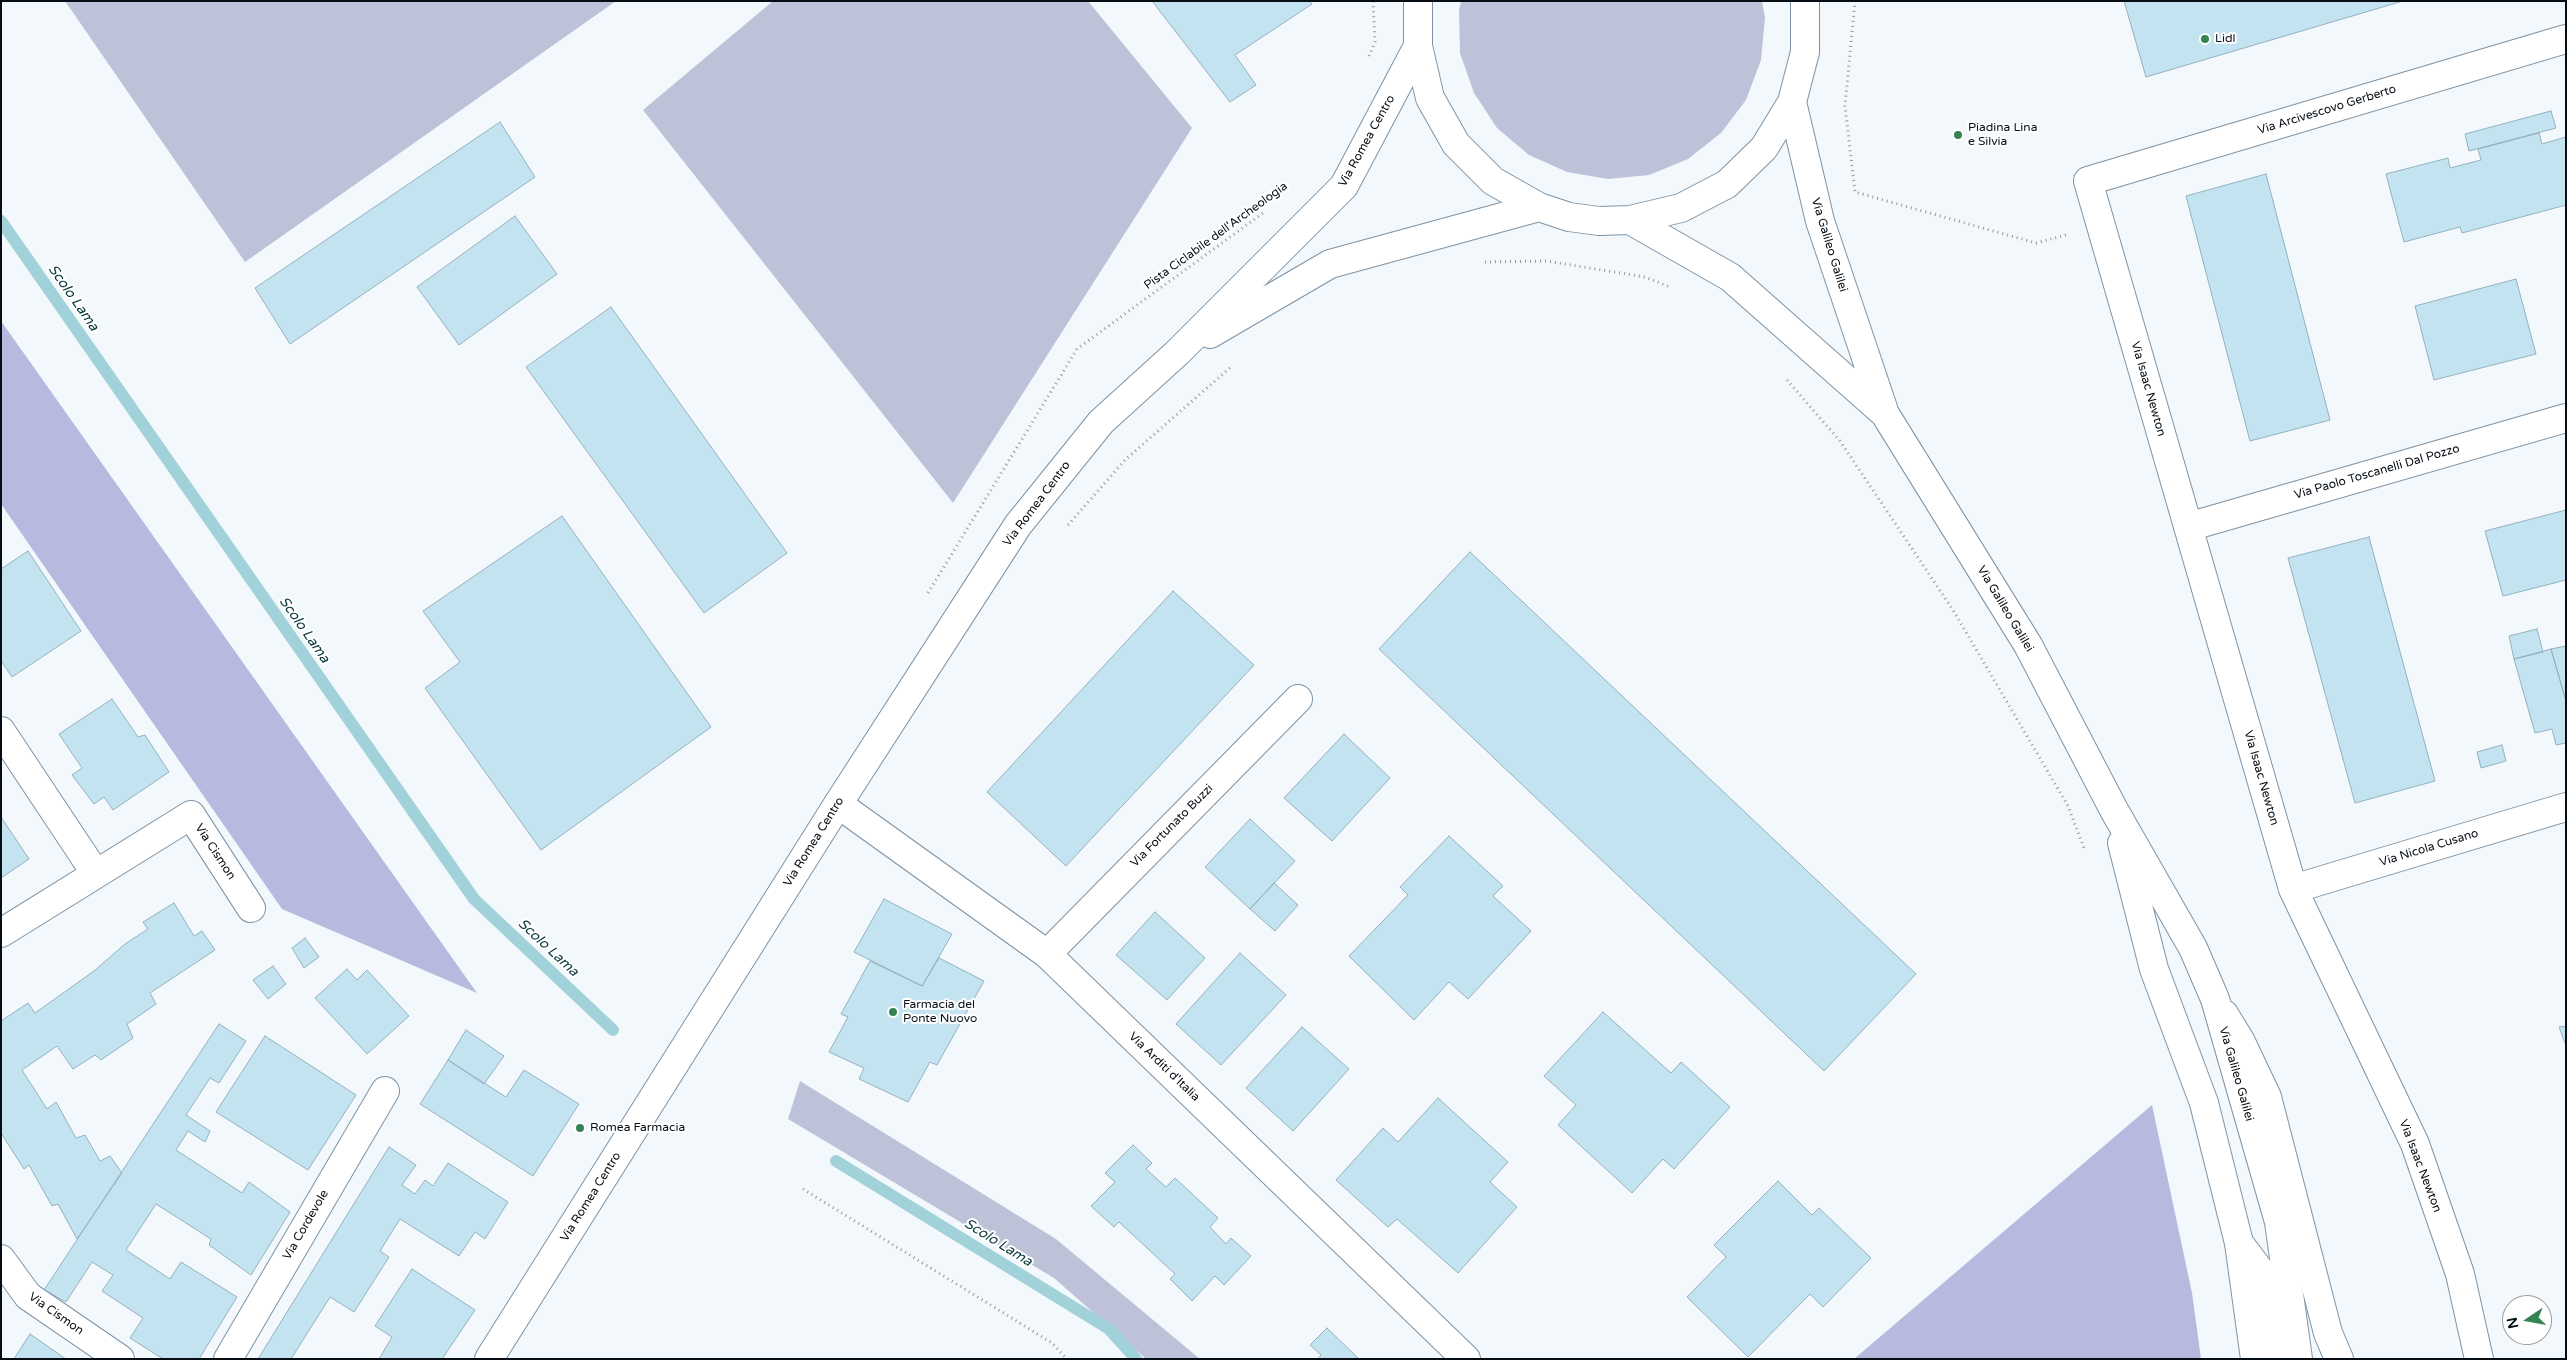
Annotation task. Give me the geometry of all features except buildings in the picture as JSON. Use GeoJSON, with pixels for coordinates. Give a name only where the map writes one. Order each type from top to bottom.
{"type":"FeatureCollection","features":[{"type":"Feature","properties":{"kind":"street"},"geometry":{"type":"LineString","coordinates":[[1418,1],[1418,46],[1430,98],[1456,144],[1493,181],[1539,207],[1569,217],[1599,221],[1630,220],[1681,208],[1727,184],[1764,148],[1792,102],[1805,52],[1805,1]]}},
{"type":"Feature","properties":{"kind":"street","name":"Via Arcivescovo Gerberto"},"geometry":{"type":"LineString","coordinates":[[2088,181],[2566,39]]}},
{"type":"Feature","properties":{"kind":"street","name":"Via Romea Centro"},"geometry":{"type":"LineString","coordinates":[[489,1359],[838,804],[1018,525],[1100,422],[1177,354],[1344,186],[1418,46]]}},
{"type":"Feature","properties":{"kind":"street","name":"Via Galileo Galilei"},"geometry":{"type":"LineString","coordinates":[[1792,102],[1820,221],[1885,414],[2028,645],[2114,810],[2193,948],[2214,999],[2278,1222],[2298,1359]]}},
{"type":"Feature","properties":{"kind":"street","name":"Via Isaac Newton"},"geometry":{"type":"LineString","coordinates":[[2088,181],[2293,889],[2415,1144],[2460,1274],[2479,1359]]}},
{"type":"Feature","properties":{"kind":"street","name":"Via Romea Centro"},"geometry":{"type":"LineString","coordinates":[[1177,354],[1330,264],[1539,207]]}},
{"type":"Feature","properties":{"kind":"street","name":"Via Galileo Galilei"},"geometry":{"type":"LineString","coordinates":[[1630,220],[1730,277],[1885,414]]}},
{"type":"Feature","properties":{"kind":"street","name":"Via Paolo Toscanelli Dal Pozzo"},"geometry":{"type":"LineString","coordinates":[[2188,527],[2566,418]]}},
{"type":"Feature","properties":{"kind":"street","name":"Via Fortunato Buzzi"},"geometry":{"type":"LineString","coordinates":[[1047,954],[1298,699]]}},
{"type":"Feature","properties":{"kind":"street"},"geometry":{"type":"LineString","coordinates":[[1,731],[96,874]]}},
{"type":"Feature","properties":{"kind":"street","name":"Via Arditi d'Italia"},"geometry":{"type":"LineString","coordinates":[[838,804],[1047,954],[1466,1359]]}},
{"type":"Feature","properties":{"kind":"street","name":"Via Nicola Cusano"},"geometry":{"type":"LineString","coordinates":[[2293,889],[2566,807]]}},
{"type":"Feature","properties":{"kind":"street","name":"Via Galileo Galilei"},"geometry":{"type":"LineString","coordinates":[[2114,810],[2154,969],[2204,1103],[2240,1242],[2256,1359]]}},
{"type":"Feature","properties":{"kind":"street","name":"Via Cismon"},"geometry":{"type":"LineString","coordinates":[[1,932],[191,815],[251,908]]}},
{"type":"Feature","properties":{"kind":"street"},"geometry":{"type":"LineString","coordinates":[[2214,999],[2240,1040],[2267,1098],[2328,1333],[2339,1359]]}},
{"type":"Feature","properties":{"kind":"street","name":"Via Cordevole"},"geometry":{"type":"LineString","coordinates":[[228,1359],[385,1091]]}},
{"type":"Feature","properties":{"kind":"street"},"geometry":{"type":"LineString","coordinates":[[2240,1242],[2261,1272],[2274,1359]]}},
{"type":"Feature","properties":{"kind":"street","name":"Via Cismon"},"geometry":{"type":"LineString","coordinates":[[1,1260],[28,1296],[120,1359]]}},
{"type":"Feature","properties":{"kind":"path"},"geometry":{"type":"LineString","coordinates":[[1368,59],[1375,42],[1373,1]]}},
{"type":"Feature","properties":{"kind":"path"},"geometry":{"type":"LineString","coordinates":[[1855,1],[1845,106],[1855,192],[2036,244],[2101,226]]}},
{"type":"Feature","properties":{"kind":"path","name":"Pista Ciclabile dell'Archeologia"},"geometry":{"type":"LineString","coordinates":[[1076,349],[1266,210]]}},
{"type":"Feature","properties":{"kind":"path"},"geometry":{"type":"LineString","coordinates":[[1481,262],[1546,261],[1645,277],[1678,291]]}},
{"type":"Feature","properties":{"kind":"path"},"geometry":{"type":"LineString","coordinates":[[1065,529],[1126,460],[1236,363]]}},
{"type":"Feature","properties":{"kind":"path"},"geometry":{"type":"LineString","coordinates":[[1782,373],[1840,441],[1953,610],[2068,806],[2085,850]]}},
{"type":"Feature","properties":{"kind":"path"},"geometry":{"type":"LineString","coordinates":[[803,1189],[1052,1343],[1067,1359]]}},
{"type":"Feature","properties":{"kind":"shaded area"},"geometry":{"type":"Polygon","coordinates":[[[65,1],[616,1],[245,262],[65,1]]]}},
{"type":"Feature","properties":{"kind":"shaded area"},"geometry":{"type":"Polygon","coordinates":[[[773,1],[1088,1],[1192,128],[953,503],[643,110],[773,1]]]}},
{"type":"Feature","properties":{"kind":"shaded area"},"geometry":{"type":"Polygon","coordinates":[[[1461,1],[1762,1],[1765,18],[1761,60],[1746,100],[1721,133],[1688,159],[1649,175],[1608,179],[1567,172],[1529,155],[1497,128],[1474,93],[1460,53],[1459,11],[1461,1]]]}},
{"type":"Feature","properties":{"kind":"shaded area"},"geometry":{"type":"Polygon","coordinates":[[[1,321],[477,993],[282,909],[1,504],[1,321]]]}},
{"type":"Feature","properties":{"kind":"shaded area"},"geometry":{"type":"Polygon","coordinates":[[[800,1081],[1056,1239],[1200,1359],[1146,1359],[1054,1278],[788,1119],[800,1081]]]}},
{"type":"Feature","properties":{"kind":"shaded area"},"geometry":{"type":"Polygon","coordinates":[[[2152,1105],[2192,1293],[2201,1359],[1854,1359],[2152,1105]]]}},
{"type":"Feature","properties":{"kind":"waterway","name":"Scolo Lama"},"geometry":{"type":"LineString","coordinates":[[1,221],[474,899],[613,1030]]}},
{"type":"Feature","properties":{"kind":"waterway","name":"Scolo Lama"},"geometry":{"type":"LineString","coordinates":[[836,1161],[1109,1329],[1136,1359]]}},
{"type":"Feature","properties":{"kind":"place","name":"Lidl"},"geometry":{"type":"Point","coordinates":[2205,39]}},
{"type":"Feature","properties":{"kind":"place","name":"Piadina Lina e Silvia"},"geometry":{"type":"Point","coordinates":[1958,135]}},
{"type":"Feature","properties":{"kind":"place","name":"Farmacia del Ponte Nuovo"},"geometry":{"type":"Point","coordinates":[893,1012]}},
{"type":"Feature","properties":{"kind":"place","name":"Romea Farmacia"},"geometry":{"type":"Point","coordinates":[580,1128]}}]}
